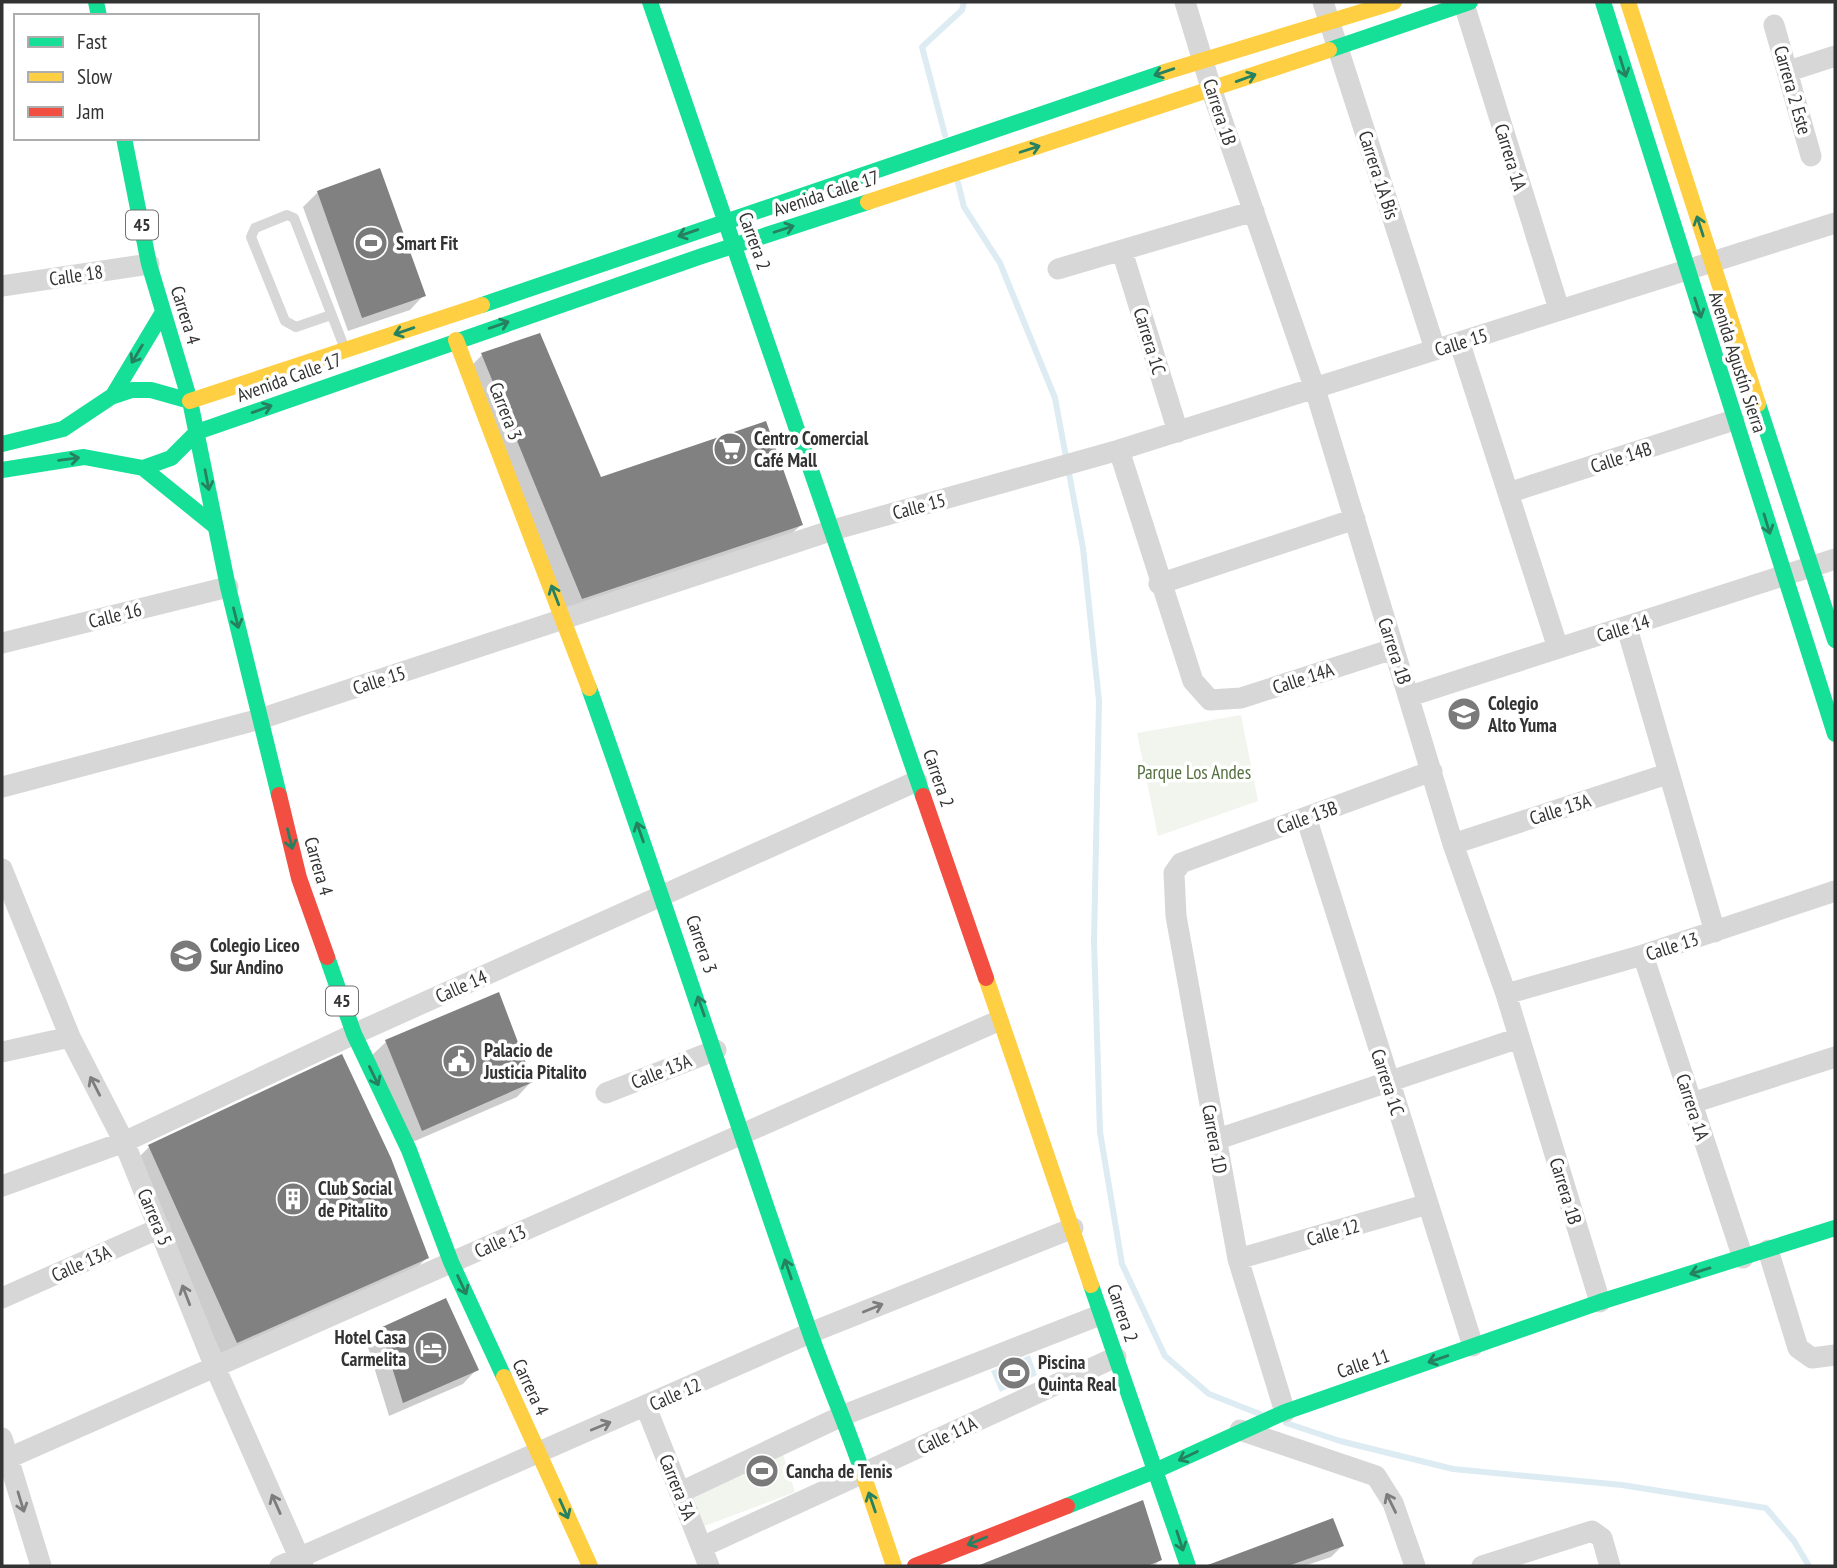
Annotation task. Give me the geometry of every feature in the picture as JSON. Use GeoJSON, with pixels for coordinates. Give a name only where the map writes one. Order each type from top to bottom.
{"type":"FeatureCollection","features":[{"type":"Feature","properties":{"kind":"main road","name":"Carrera 2"},"geometry":{"type":"LineString","coordinates":[[650,2],[833,530],[998,1021],[1073,1228],[1100,1315],[1157,1470],[1188,1566]]}},
{"type":"Feature","properties":{"kind":"main road","name":"Avenida Calle 17"},"geometry":{"type":"LineString","coordinates":[[190,401],[346,351],[1203,59],[1394,2]]}},
{"type":"Feature","properties":{"kind":"main road","name":"Avenida Agustín Sierra"},"geometry":{"type":"LineString","coordinates":[[1603,2],[1835,734]]}},
{"type":"Feature","properties":{"kind":"main road","name":"Avenida Agustín Sierra"},"geometry":{"type":"LineString","coordinates":[[1628,2],[1835,640]]}},
{"type":"Feature","properties":{"kind":"main road","name":"Avenida Calle 17"},"geometry":{"type":"LineString","coordinates":[[197,432],[735,244],[1212,90],[1467,3]]}},
{"type":"Feature","properties":{"kind":"main road","name":"Carrera 4"},"geometry":{"type":"LineString","coordinates":[[124,140],[149,264],[190,401],[228,587],[299,878],[354,1034],[409,1150],[451,1262],[590,1566]]}},
{"type":"Feature","properties":{"kind":"main road"},"geometry":{"type":"LineString","coordinates":[[112,397],[163,312]]}},
{"type":"Feature","properties":{"kind":"main road","name":"Carrera 3"},"geometry":{"type":"LineString","coordinates":[[456,340],[565,620],[716,1050],[741,1134],[810,1333],[844,1415],[894,1566]]}},
{"type":"Feature","properties":{"kind":"main road"},"geometry":{"type":"LineString","coordinates":[[2,444],[34,438],[71,426],[112,397],[141,388],[157,389],[190,401]]}},
{"type":"Feature","properties":{"kind":"main road"},"geometry":{"type":"LineString","coordinates":[[143,468],[171,458],[197,432]]}},
{"type":"Feature","properties":{"kind":"main road"},"geometry":{"type":"LineString","coordinates":[[2,470],[84,457],[143,468],[216,527]]}},
{"type":"Feature","properties":{"kind":"main road","name":"Calle 11"},"geometry":{"type":"LineString","coordinates":[[915,1566],[1157,1470],[1280,1414],[1600,1302],[1835,1228]]}},
{"type":"Feature","properties":{"kind":"street","name":"Carrera 1B"},"geometry":{"type":"LineString","coordinates":[[1185,2],[1212,90],[1315,389],[1453,844],[1506,994],[1600,1302]]}},
{"type":"Feature","properties":{"kind":"street","name":"Carrera 1A Bis"},"geometry":{"type":"LineString","coordinates":[[1323,2],[1435,349]]}},
{"type":"Feature","properties":{"kind":"street","name":"Carrera 1A"},"geometry":{"type":"LineString","coordinates":[[1467,3],[1559,309]]}},
{"type":"Feature","properties":{"kind":"street","name":"Carrera 2 Este"},"geometry":{"type":"LineString","coordinates":[[1774,24],[1811,156]]}},
{"type":"Feature","properties":{"kind":"street"},"geometry":{"type":"LineString","coordinates":[[1789,71],[1835,56]]}},
{"type":"Feature","properties":{"kind":"street"},"geometry":{"type":"LineString","coordinates":[[1058,269],[1254,211]]}},
{"type":"Feature","properties":{"kind":"street","name":"Calle 15"},"geometry":{"type":"LineString","coordinates":[[2,787],[261,719],[833,530],[1178,432],[1435,349],[1460,344],[1559,309],[1835,224]]}},
{"type":"Feature","properties":{"kind":"street","name":"Carrera 1C"},"geometry":{"type":"LineString","coordinates":[[1122,251],[1178,432]]}},
{"type":"Feature","properties":{"kind":"street","name":"Calle 18"},"geometry":{"type":"LineString","coordinates":[[2,286],[149,264]]}},
{"type":"Feature","properties":{"kind":"street"},"geometry":{"type":"LineString","coordinates":[[1460,344],[1558,648]]}},
{"type":"Feature","properties":{"kind":"street","name":"Calle 14B"},"geometry":{"type":"LineString","coordinates":[[1508,493],[1734,420]]}},
{"type":"Feature","properties":{"kind":"street"},"geometry":{"type":"LineString","coordinates":[[1119,450],[1159,584],[1355,520]]}},
{"type":"Feature","properties":{"kind":"street","name":"Calle 14"},"geometry":{"type":"LineString","coordinates":[[1410,696],[1835,559]]}},
{"type":"Feature","properties":{"kind":"street","name":"Calle 14A"},"geometry":{"type":"LineString","coordinates":[[1159,584],[1193,681],[1210,700],[1241,698],[1393,649]]}},
{"type":"Feature","properties":{"kind":"street","name":"Calle 16"},"geometry":{"type":"LineString","coordinates":[[2,643],[228,587]]}},
{"type":"Feature","properties":{"kind":"street"},"geometry":{"type":"LineString","coordinates":[[1627,628],[1667,775],[1715,932]]}},
{"type":"Feature","properties":{"kind":"street","name":"Calle 13B"},"geometry":{"type":"LineString","coordinates":[[1181,863],[1432,771]]}},
{"type":"Feature","properties":{"kind":"street","name":"Calle 13A"},"geometry":{"type":"LineString","coordinates":[[1453,844],[1667,775]]}},
{"type":"Feature","properties":{"kind":"street","name":"Calle 14"},"geometry":{"type":"LineString","coordinates":[[2,1186],[124,1142],[354,1034],[917,780]]}},
{"type":"Feature","properties":{"kind":"street","name":"Carrera 1C"},"geometry":{"type":"LineString","coordinates":[[1306,817],[1387,1081],[1473,1346]]}},
{"type":"Feature","properties":{"kind":"street","name":"Carrera 1D"},"geometry":{"type":"LineString","coordinates":[[1181,863],[1174,873],[1176,916],[1215,1140],[1238,1259],[1280,1414]]}},
{"type":"Feature","properties":{"kind":"street","name":"Carrera 5"},"geometry":{"type":"LineString","coordinates":[[2,869],[70,1037],[124,1142],[215,1367],[302,1562]]}},
{"type":"Feature","properties":{"kind":"street","name":"Calle 13"},"geometry":{"type":"LineString","coordinates":[[1506,994],[1643,955],[1835,891]]}},
{"type":"Feature","properties":{"kind":"street","name":"Carrera 1A"},"geometry":{"type":"LineString","coordinates":[[1643,955],[1743,1258]]}},
{"type":"Feature","properties":{"kind":"street","name":"Calle 13"},"geometry":{"type":"LineString","coordinates":[[4,1452],[215,1367],[998,1021]]}},
{"type":"Feature","properties":{"kind":"street"},"geometry":{"type":"LineString","coordinates":[[2,1052],[70,1037]]}},
{"type":"Feature","properties":{"kind":"street"},"geometry":{"type":"LineString","coordinates":[[1215,1140],[1519,1038]]}},
{"type":"Feature","properties":{"kind":"street","name":"Calle 13A"},"geometry":{"type":"LineString","coordinates":[[606,1093],[716,1050]]}},
{"type":"Feature","properties":{"kind":"street"},"geometry":{"type":"LineString","coordinates":[[1692,1102],[1835,1057]]}},
{"type":"Feature","properties":{"kind":"street","name":"Calle 12"},"geometry":{"type":"LineString","coordinates":[[1238,1259],[1428,1204]]}},
{"type":"Feature","properties":{"kind":"street","name":"Calle 13A"},"geometry":{"type":"LineString","coordinates":[[2,1298],[160,1228]]}},
{"type":"Feature","properties":{"kind":"street","name":"Calle 12"},"geometry":{"type":"LineString","coordinates":[[279,1566],[302,1562],[538,1451],[646,1408],[810,1333],[1073,1228]]}},
{"type":"Feature","properties":{"kind":"street"},"geometry":{"type":"LineString","coordinates":[[1768,1250],[1798,1348],[1812,1358],[1835,1354]]}},
{"type":"Feature","properties":{"kind":"street"},"geometry":{"type":"LineString","coordinates":[[681,1492],[844,1415],[1100,1315]]}},
{"type":"Feature","properties":{"kind":"street","name":"Calle 11A"},"geometry":{"type":"LineString","coordinates":[[705,1557],[862,1474],[1116,1357]]}},
{"type":"Feature","properties":{"kind":"street","name":"Carrera 3A"},"geometry":{"type":"LineString","coordinates":[[646,1408],[705,1557]]}},
{"type":"Feature","properties":{"kind":"street"},"geometry":{"type":"LineString","coordinates":[[1245,1428],[1376,1476],[1393,1503],[1415,1566]]}},
{"type":"Feature","properties":{"kind":"street"},"geometry":{"type":"LineString","coordinates":[[4,1452],[41,1566]]}},
{"type":"Feature","properties":{"kind":"street"},"geometry":{"type":"LineString","coordinates":[[1482,1566],[1592,1531],[1602,1538],[1610,1566]]}},
{"type":"Feature","properties":{"kind":"lane"},"geometry":{"type":"LineString","coordinates":[[331,315],[296,327],[285,321],[251,237],[255,228],[287,215],[293,218],[346,351]]}},
{"type":"Feature","properties":{"kind":"green space","name":"Parque Los Andes"},"geometry":{"type":"Polygon","coordinates":[[[1241,715],[1258,801],[1158,836],[1137,733],[1241,715]]]}},
{"type":"Feature","properties":{"kind":"green space","name":"Cancha de Tenis"},"geometry":{"type":"Polygon","coordinates":[[[782,1451],[795,1492],[702,1527],[689,1491],[782,1451]]]}},
{"type":"Feature","properties":{"kind":"shaded area","name":"Piscina Quinta Real"},"geometry":{"type":"Polygon","coordinates":[[[1030,1355],[1037,1375],[1000,1392],[991,1371],[1030,1355]]]}},
{"type":"Feature","properties":{"kind":"building","name":"Smart Fit"},"geometry":{"type":"Polygon","coordinates":[[[380,168],[426,296],[362,318],[317,191],[380,168]]]}},
{"type":"Feature","properties":{"kind":"building","name":"Centro Comercial Café Mall"},"geometry":{"type":"Polygon","coordinates":[[[540,333],[601,477],[766,421],[803,525],[582,599],[481,353],[540,333]]]}},
{"type":"Feature","properties":{"kind":"building","name":"Palacio de Justicia Pitalito"},"geometry":{"type":"Polygon","coordinates":[[[499,992],[533,1082],[422,1131],[385,1040],[499,992]]]}},
{"type":"Feature","properties":{"kind":"building","name":"Club Social de Pitalito"},"geometry":{"type":"Polygon","coordinates":[[[342,1054],[391,1158],[429,1258],[237,1343],[148,1145],[342,1054]]]}},
{"type":"Feature","properties":{"kind":"building","name":"Hotel Casa Carmelita"},"geometry":{"type":"Polygon","coordinates":[[[446,1298],[479,1370],[403,1403],[380,1328],[446,1298]]]}},
{"type":"Feature","properties":{"kind":"building"},"geometry":{"type":"Polygon","coordinates":[[[1143,1500],[1162,1560],[1147,1566],[977,1566],[1143,1500]]]}},
{"type":"Feature","properties":{"kind":"building"},"geometry":{"type":"Polygon","coordinates":[[[1333,1518],[1344,1546],[1288,1566],[1205,1566],[1333,1518]]]}},
{"type":"Feature","properties":{"kind":"waterway"},"geometry":{"type":"LineString","coordinates":[[945,135],[922,47],[962,10],[964,2]]}},
{"type":"Feature","properties":{"kind":"waterway"},"geometry":{"type":"LineString","coordinates":[[958,183],[964,207],[1000,263],[1055,398],[1083,548],[1099,701],[1094,941],[1100,1132],[1122,1264],[1165,1356],[1209,1394],[1260,1414]]}},
{"type":"Feature","properties":{"kind":"waterway"},"geometry":{"type":"LineString","coordinates":[[1286,1423],[1340,1441],[1453,1469],[1622,1485],[1766,1508],[1794,1541],[1809,1566]]}},
{"type":"Feature","properties":{"kind":"traffic: fast"},"geometry":{"type":"LineString","coordinates":[[96,2],[99,14]]}},
{"type":"Feature","properties":{"kind":"traffic: fast"},"geometry":{"type":"LineString","coordinates":[[650,2],[923,796]]}},
{"type":"Feature","properties":{"kind":"traffic: fast"},"geometry":{"type":"LineString","coordinates":[[1329,50],[1470,2]]}},
{"type":"Feature","properties":{"kind":"traffic: fast"},"geometry":{"type":"LineString","coordinates":[[1603,2],[1835,734]]}},
{"type":"Feature","properties":{"kind":"traffic: fast"},"geometry":{"type":"LineString","coordinates":[[482,305],[1165,72]]}},
{"type":"Feature","properties":{"kind":"traffic: fast"},"geometry":{"type":"LineString","coordinates":[[124,140],[149,264],[190,401],[228,587],[279,795]]}},
{"type":"Feature","properties":{"kind":"traffic: fast"},"geometry":{"type":"LineString","coordinates":[[2,470],[84,457],[143,468],[171,458],[197,432],[702,256],[868,202]]}},
{"type":"Feature","properties":{"kind":"traffic: fast"},"geometry":{"type":"LineString","coordinates":[[112,397],[163,312]]}},
{"type":"Feature","properties":{"kind":"traffic: fast"},"geometry":{"type":"LineString","coordinates":[[2,444],[63,429],[111,397],[132,390],[151,390],[190,401]]}},
{"type":"Feature","properties":{"kind":"traffic: fast"},"geometry":{"type":"LineString","coordinates":[[1758,404],[1835,640]]}},
{"type":"Feature","properties":{"kind":"traffic: fast"},"geometry":{"type":"LineString","coordinates":[[143,468],[216,527]]}},
{"type":"Feature","properties":{"kind":"traffic: fast"},"geometry":{"type":"LineString","coordinates":[[589,688],[809,1330],[863,1474]]}},
{"type":"Feature","properties":{"kind":"traffic: fast"},"geometry":{"type":"LineString","coordinates":[[327,957],[354,1034],[409,1150],[451,1262],[504,1377]]}},
{"type":"Feature","properties":{"kind":"traffic: fast"},"geometry":{"type":"LineString","coordinates":[[1067,1506],[1157,1470],[1285,1412],[1600,1302],[1835,1228]]}},
{"type":"Feature","properties":{"kind":"traffic: fast"},"geometry":{"type":"LineString","coordinates":[[1091,1285],[1188,1566]]}},
{"type":"Feature","properties":{"kind":"traffic: slow"},"geometry":{"type":"LineString","coordinates":[[1165,72],[1394,2]]}},
{"type":"Feature","properties":{"kind":"traffic: slow"},"geometry":{"type":"LineString","coordinates":[[1628,2],[1758,404]]}},
{"type":"Feature","properties":{"kind":"traffic: slow"},"geometry":{"type":"LineString","coordinates":[[868,202],[1329,50]]}},
{"type":"Feature","properties":{"kind":"traffic: slow"},"geometry":{"type":"LineString","coordinates":[[190,401],[482,305]]}},
{"type":"Feature","properties":{"kind":"traffic: slow"},"geometry":{"type":"LineString","coordinates":[[456,340],[589,688]]}},
{"type":"Feature","properties":{"kind":"traffic: slow"},"geometry":{"type":"LineString","coordinates":[[986,978],[1091,1285]]}},
{"type":"Feature","properties":{"kind":"traffic: slow"},"geometry":{"type":"LineString","coordinates":[[504,1377],[590,1566]]}},
{"type":"Feature","properties":{"kind":"traffic: slow"},"geometry":{"type":"LineString","coordinates":[[863,1474],[894,1566]]}},
{"type":"Feature","properties":{"kind":"traffic: jam"},"geometry":{"type":"LineString","coordinates":[[279,795],[299,878],[327,957]]}},
{"type":"Feature","properties":{"kind":"traffic: jam"},"geometry":{"type":"LineString","coordinates":[[923,796],[986,978]]}},
{"type":"Feature","properties":{"kind":"traffic: jam"},"geometry":{"type":"LineString","coordinates":[[915,1566],[1067,1506]]}},
{"type":"Feature","properties":{"kind":"place","name":"Smart Fit"},"geometry":{"type":"Point","coordinates":[371,243]}},
{"type":"Feature","properties":{"kind":"place","name":"Centro Comercial Café Mall"},"geometry":{"type":"Point","coordinates":[730,449]}},
{"type":"Feature","properties":{"kind":"place","name":"Colegio Alto Yuma"},"geometry":{"type":"Point","coordinates":[1464,714]}},
{"type":"Feature","properties":{"kind":"place","name":"Colegio Liceo Sur Andino"},"geometry":{"type":"Point","coordinates":[186,956]}},
{"type":"Feature","properties":{"kind":"place","name":"Palacio de Justicia Pitalito"},"geometry":{"type":"Point","coordinates":[459,1061]}},
{"type":"Feature","properties":{"kind":"place","name":"Club Social de Pitalito"},"geometry":{"type":"Point","coordinates":[293,1199]}},
{"type":"Feature","properties":{"kind":"place","name":"Hotel Casa Carmelita"},"geometry":{"type":"Point","coordinates":[431,1348]}},
{"type":"Feature","properties":{"kind":"place","name":"Piscina Quinta Real"},"geometry":{"type":"Point","coordinates":[1014,1373]}},
{"type":"Feature","properties":{"kind":"place","name":"Cancha de Tenis"},"geometry":{"type":"Point","coordinates":[762,1471]}}]}
